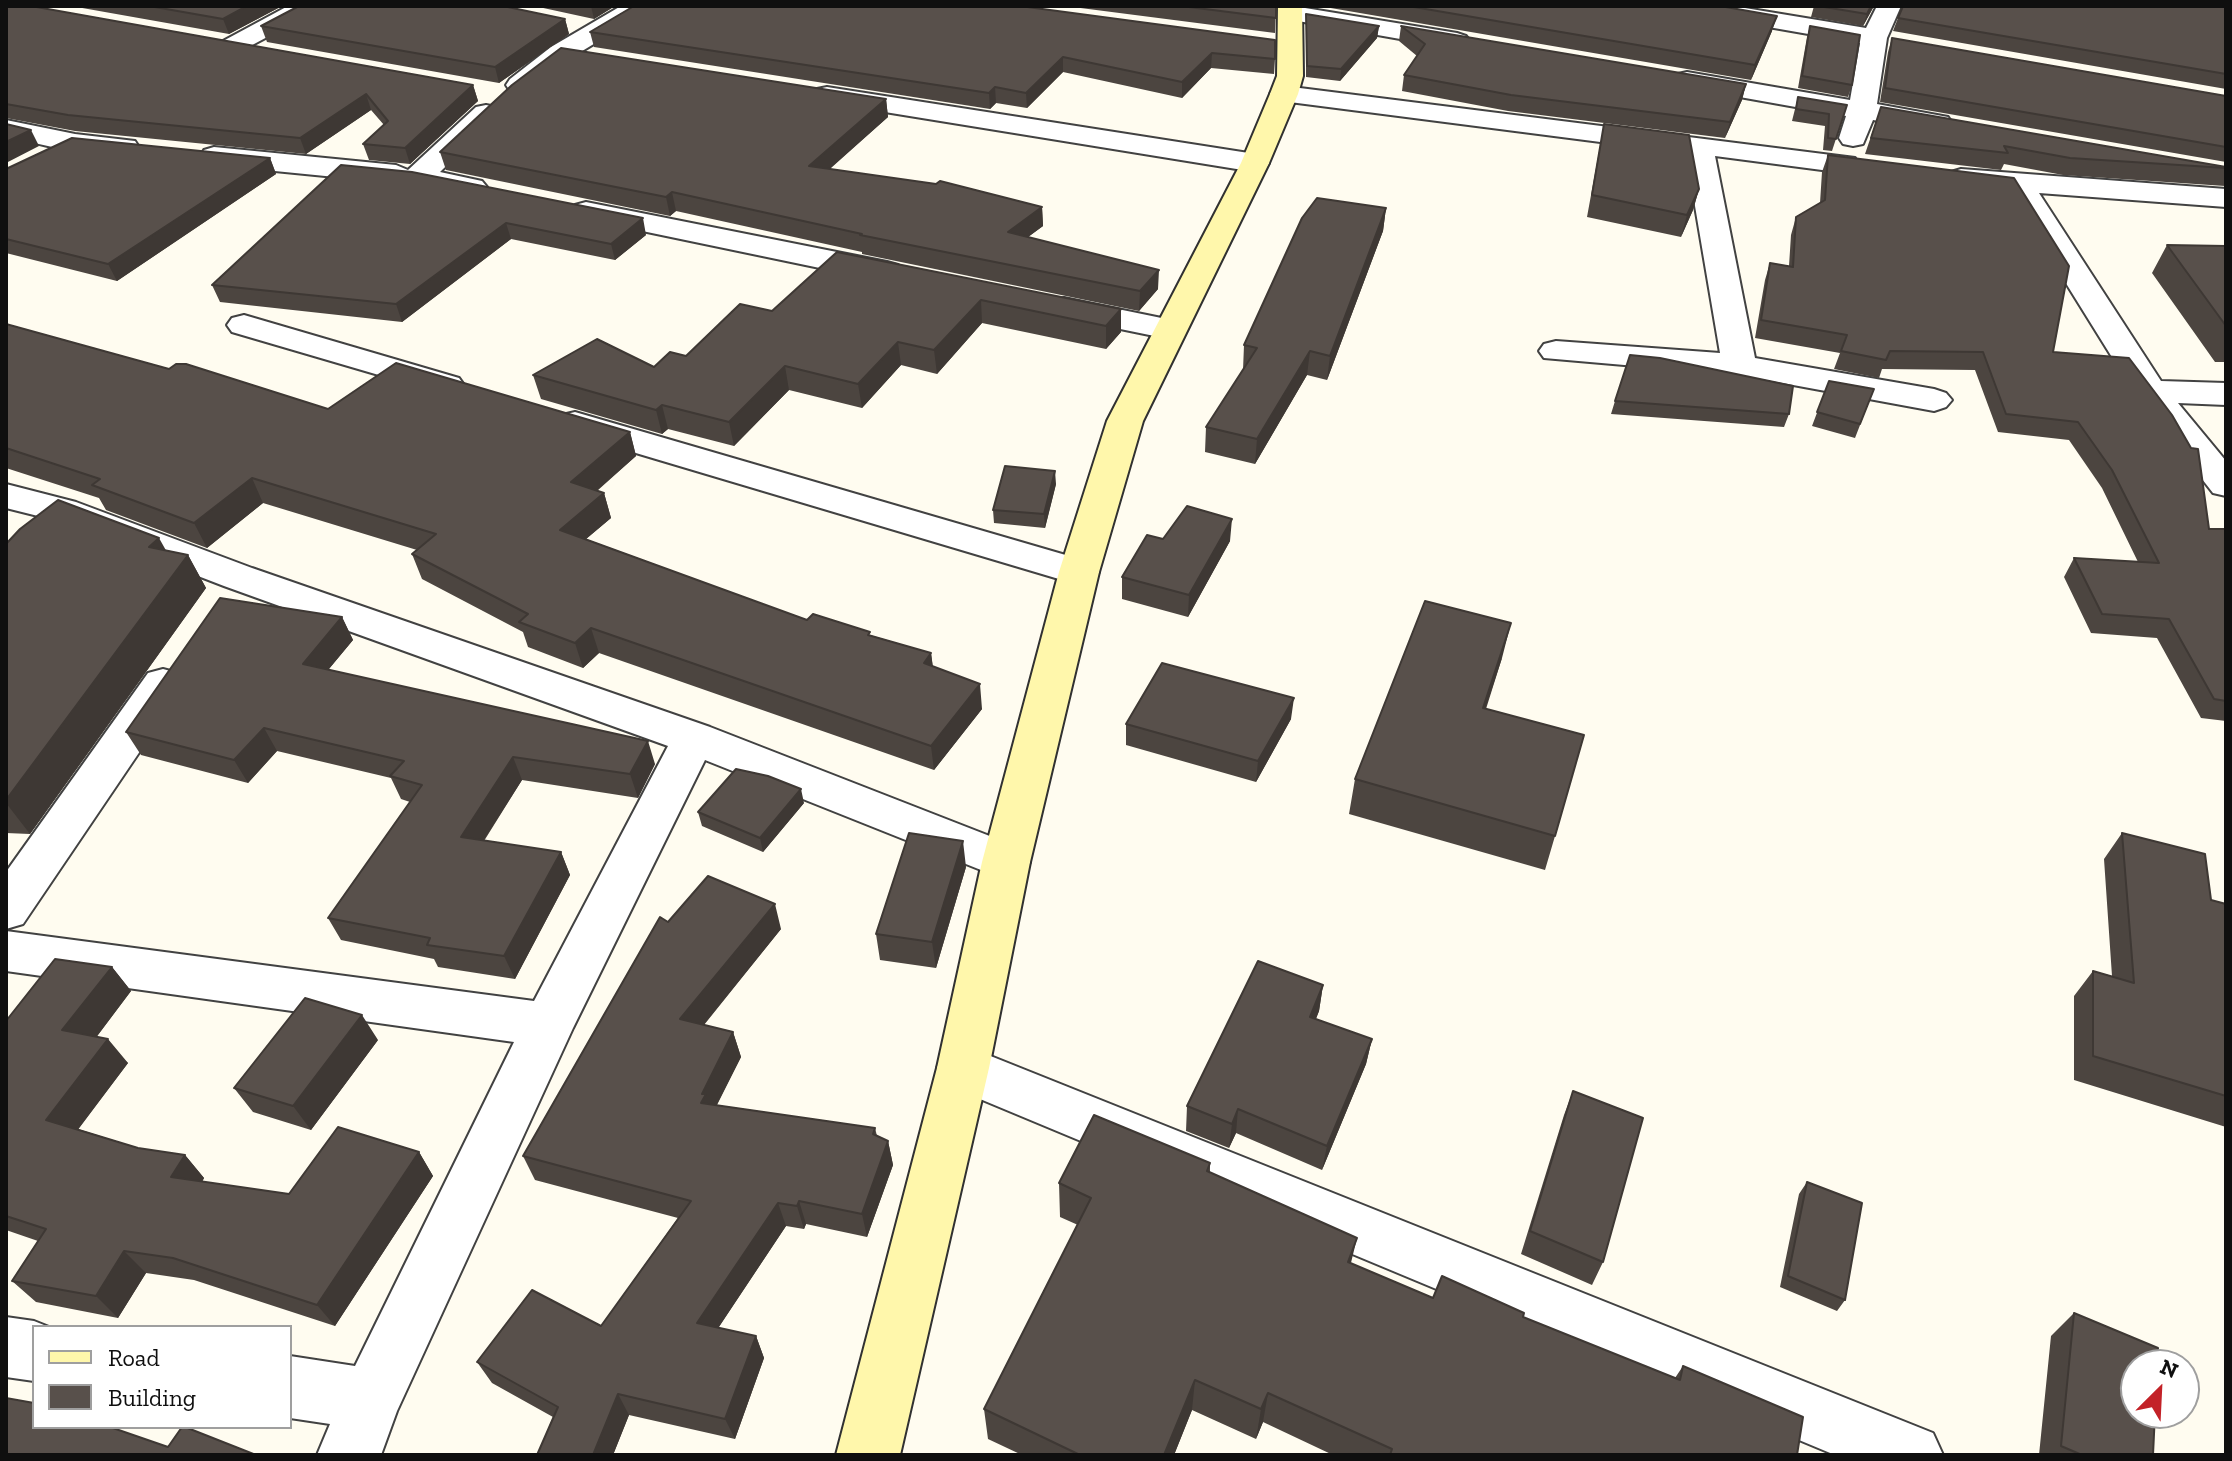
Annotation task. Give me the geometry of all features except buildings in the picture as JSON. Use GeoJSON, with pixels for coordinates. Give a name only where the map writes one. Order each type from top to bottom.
{"type":"FeatureCollection","features":[{"type":"Feature","properties":{"kind":"street"},"geometry":{"type":"LineString","coordinates":[[232,46],[307,6]]}},
{"type":"Feature","properties":{"kind":"street"},"geometry":{"type":"LineString","coordinates":[[418,176],[490,93],[639,6]]}},
{"type":"Feature","properties":{"kind":"street"},"geometry":{"type":"LineString","coordinates":[[1688,6],[1904,43]]}},
{"type":"Feature","properties":{"kind":"street"},"geometry":{"type":"LineString","coordinates":[[1845,164],[1862,110],[1874,38],[1889,6]]}},
{"type":"Feature","properties":{"kind":"street"},"geometry":{"type":"LineString","coordinates":[[556,21],[599,30]]}},
{"type":"Feature","properties":{"kind":"street"},"geometry":{"type":"LineString","coordinates":[[868,1455],[963,1068],[1006,862],[1079,572],[1125,421],[1255,163],[1284,94],[1290,76],[1283,27],[1475,44]]}},
{"type":"Feature","properties":{"kind":"street"},"geometry":{"type":"LineString","coordinates":[[201,40],[278,54]]}},
{"type":"Feature","properties":{"kind":"street"},"geometry":{"type":"LineString","coordinates":[[560,53],[606,60]]}},
{"type":"Feature","properties":{"kind":"street"},"geometry":{"type":"LineString","coordinates":[[1661,76],[1971,128]]}},
{"type":"Feature","properties":{"kind":"street"},"geometry":{"type":"LineString","coordinates":[[807,92],[1255,163]]}},
{"type":"Feature","properties":{"kind":"street"},"geometry":{"type":"LineString","coordinates":[[1284,94],[1877,168]]}},
{"type":"Feature","properties":{"kind":"street"},"geometry":{"type":"LineString","coordinates":[[6,128],[75,142],[153,150]]}},
{"type":"Feature","properties":{"kind":"street"},"geometry":{"type":"LineString","coordinates":[[34,163],[75,142]]}},
{"type":"Feature","properties":{"kind":"street"},"geometry":{"type":"LineString","coordinates":[[1699,148],[1739,365]]}},
{"type":"Feature","properties":{"kind":"street"},"geometry":{"type":"LineString","coordinates":[[184,153],[418,176],[496,192]]}},
{"type":"Feature","properties":{"kind":"street"},"geometry":{"type":"LineString","coordinates":[[1940,175],[2019,184],[2226,198]]}},
{"type":"Feature","properties":{"kind":"street"},"geometry":{"type":"LineString","coordinates":[[2019,184],[2150,391],[2226,485]]}},
{"type":"Feature","properties":{"kind":"street"},"geometry":{"type":"LineString","coordinates":[[559,205],[919,278]]}},
{"type":"Feature","properties":{"kind":"street"},"geometry":{"type":"LineString","coordinates":[[1028,301],[1169,329]]}},
{"type":"Feature","properties":{"kind":"street"},"geometry":{"type":"LineString","coordinates":[[244,325],[487,397]]}},
{"type":"Feature","properties":{"kind":"street"},"geometry":{"type":"LineString","coordinates":[[1556,351],[1739,365],[1934,400]]}},
{"type":"Feature","properties":{"kind":"street"},"geometry":{"type":"LineString","coordinates":[[2150,391],[2226,394]]}},
{"type":"Feature","properties":{"kind":"street"},"geometry":{"type":"LineString","coordinates":[[547,415],[1079,572]]}},
{"type":"Feature","properties":{"kind":"street"},"geometry":{"type":"LineString","coordinates":[[6,496],[63,510],[238,577],[694,738],[1006,862]]}},
{"type":"Feature","properties":{"kind":"street"},"geometry":{"type":"LineString","coordinates":[[35,540],[63,510]]}},
{"type":"Feature","properties":{"kind":"street"},"geometry":{"type":"LineString","coordinates":[[211,616],[238,577]]}},
{"type":"Feature","properties":{"kind":"street"},"geometry":{"type":"LineString","coordinates":[[6,910],[185,654]]}},
{"type":"Feature","properties":{"kind":"street"},"geometry":{"type":"LineString","coordinates":[[349,1455],[371,1399],[548,1025],[694,738]]}},
{"type":"Feature","properties":{"kind":"street"},"geometry":{"type":"LineString","coordinates":[[6,951],[548,1025]]}},
{"type":"Feature","properties":{"kind":"street"},"geometry":{"type":"LineString","coordinates":[[963,1068],[1911,1455]]}},
{"type":"Feature","properties":{"kind":"street"},"geometry":{"type":"LineString","coordinates":[[6,1347],[32,1351]]}},
{"type":"Feature","properties":{"kind":"street"},"geometry":{"type":"LineString","coordinates":[[292,1387],[371,1399]]}}]}
